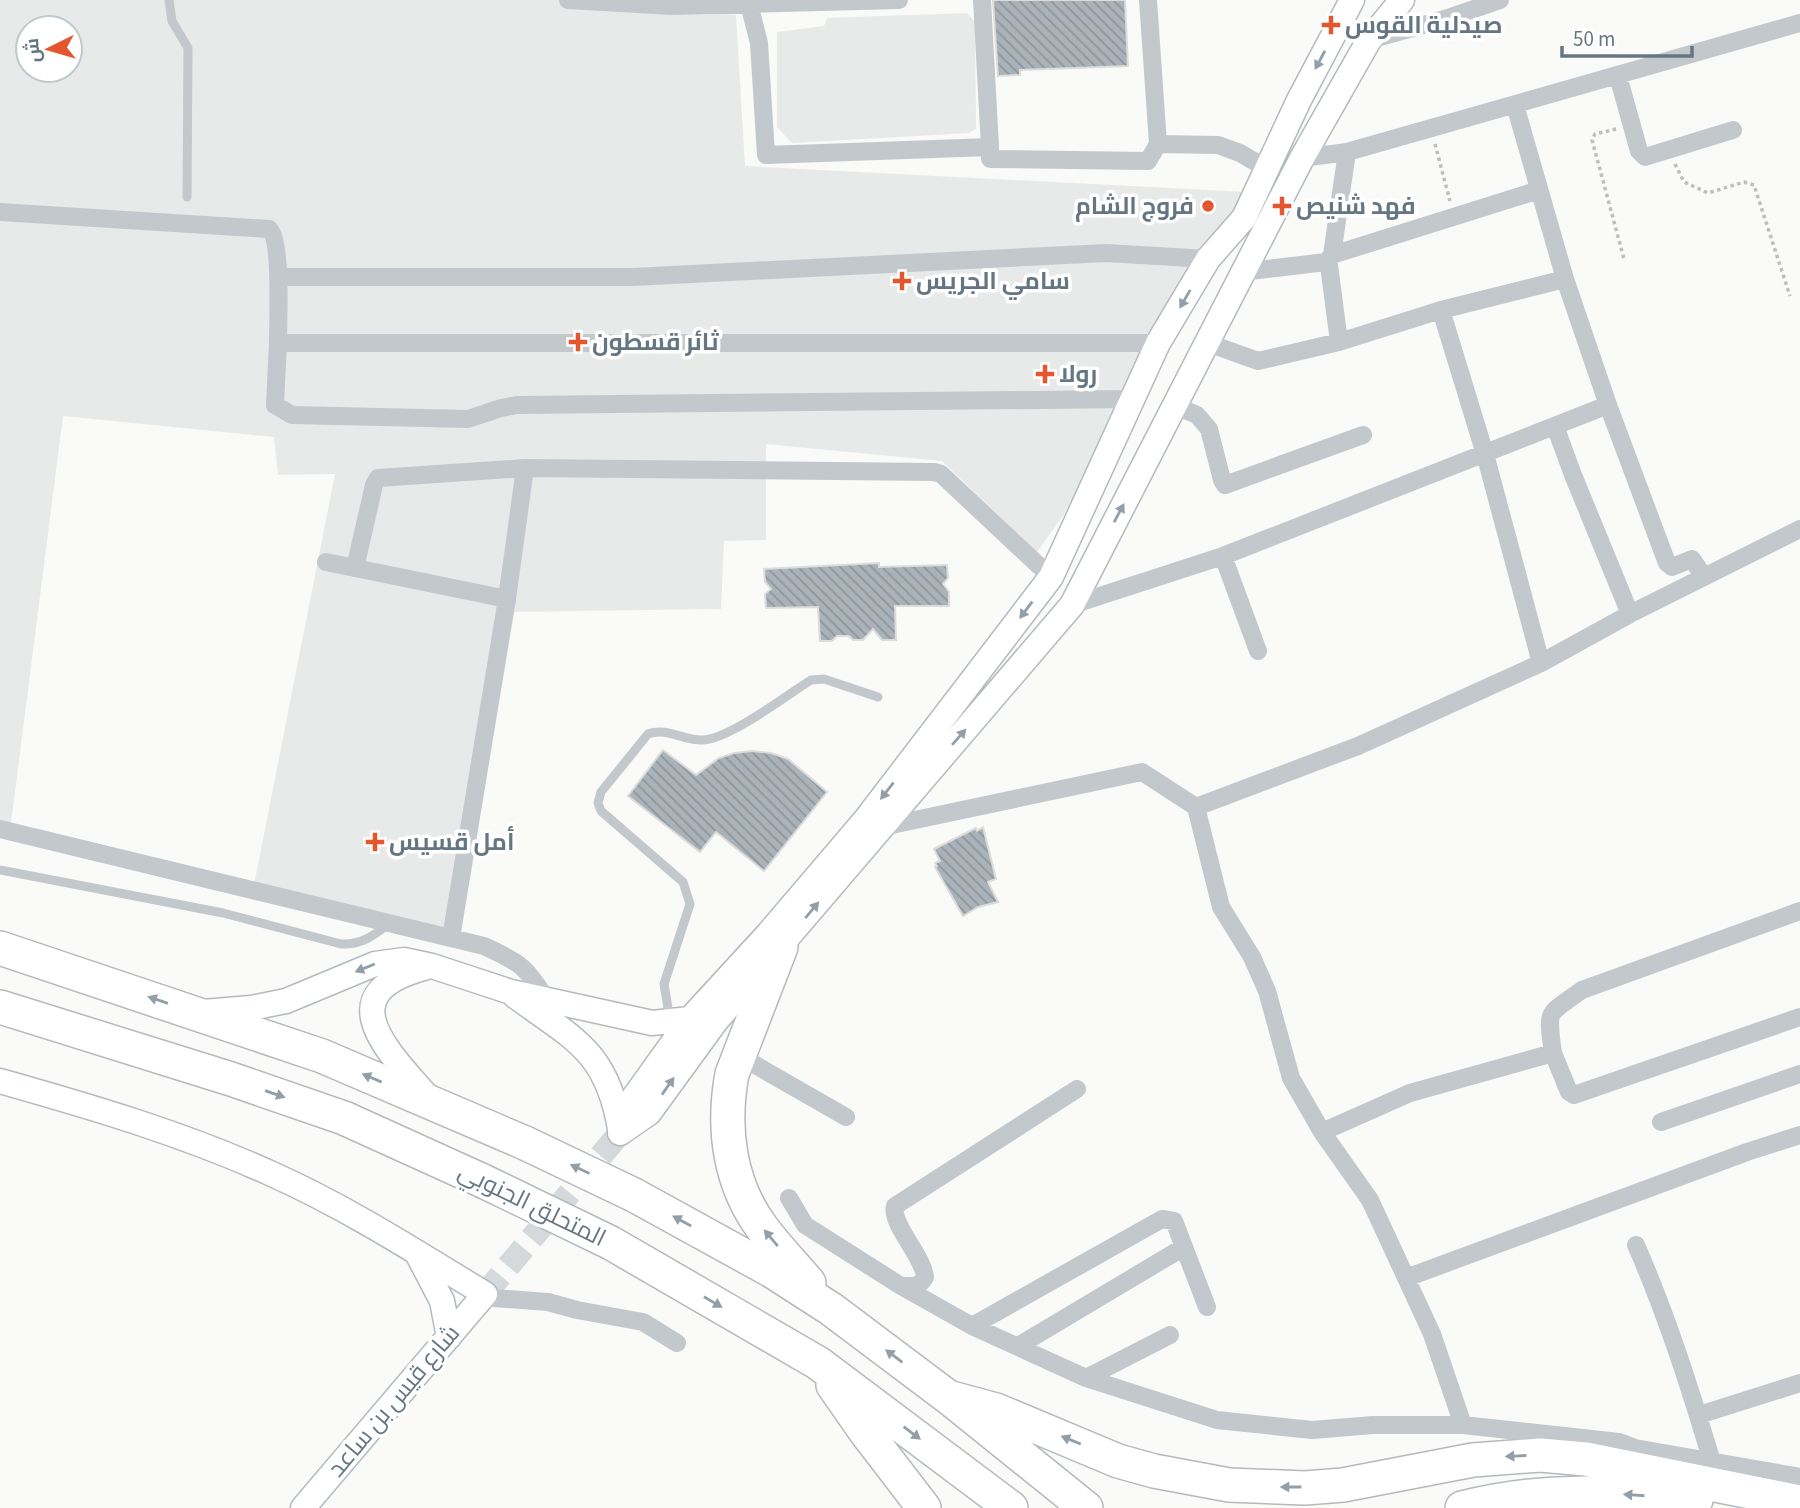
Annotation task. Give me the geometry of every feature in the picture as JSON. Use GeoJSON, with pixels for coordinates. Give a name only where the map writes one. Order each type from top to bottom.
{"type":"FeatureCollection","features":[{"type":"Feature","properties":{"kind":"highway"},"geometry":{"type":"LineString","coordinates":[[780,947],[738,1055],[729,1093],[728,1133],[742,1192],[763,1228],[831,1309]]}},
{"type":"Feature","properties":{"kind":"highway","name":"المتحلق الجنوبي"},"geometry":{"type":"LineString","coordinates":[[8,949],[322,1056],[525,1143],[634,1195],[772,1271],[831,1309],[948,1397],[1086,1508]]}},
{"type":"Feature","properties":{"kind":"highway","name":"المتحلق الجنوبي"},"geometry":{"type":"LineString","coordinates":[[0,1007],[231,1079],[344,1118],[611,1243],[818,1363],[1012,1508]]}},
{"type":"Feature","properties":{"kind":"highway"},"geometry":{"type":"LineString","coordinates":[[0,1029],[231,1079]]}},
{"type":"Feature","properties":{"kind":"highway"},"geometry":{"type":"LineString","coordinates":[[818,1363],[865,1432],[924,1508]]}},
{"type":"Feature","properties":{"kind":"highway"},"geometry":{"type":"LineString","coordinates":[[948,1397],[996,1410],[1118,1461],[1154,1471],[1229,1485],[1343,1485],[1473,1460],[1518,1455],[1642,1460],[1800,1504]]}},
{"type":"Feature","properties":{"kind":"highway"},"geometry":{"type":"LineString","coordinates":[[1462,1508],[1523,1496],[1582,1491],[1800,1504]]}},
{"type":"Feature","properties":{"kind":"main road"},"geometry":{"type":"LineString","coordinates":[[620,1133],[625,1114],[634,1097],[680,1021],[768,934],[866,819],[1051,577],[1158,343],[1208,259],[1244,218],[1299,100],[1352,0]]}},
{"type":"Feature","properties":{"kind":"main road"},"geometry":{"type":"LineString","coordinates":[[620,1133],[649,1113],[703,1036],[1072,605],[1302,158],[1368,40],[1397,2]]}},
{"type":"Feature","properties":{"kind":"main road"},"geometry":{"type":"LineString","coordinates":[[1077,521],[1105,540]]}},
{"type":"Feature","properties":{"kind":"main road","name":"المتحلق الجنوبي"},"geometry":{"type":"LineString","coordinates":[[193,1012],[251,1008],[286,1001],[374,964],[388,961],[411,961],[432,966]]}},
{"type":"Feature","properties":{"kind":"main road"},"geometry":{"type":"LineString","coordinates":[[432,966],[511,992],[652,1023],[680,1021]]}},
{"type":"Feature","properties":{"kind":"main road","name":"المتحلق الجنوبي"},"geometry":{"type":"LineString","coordinates":[[432,966],[405,973],[387,983],[375,1000],[373,1022],[381,1042],[435,1105]]}},
{"type":"Feature","properties":{"kind":"main road"},"geometry":{"type":"LineString","coordinates":[[511,992],[578,1042],[593,1057],[610,1088],[620,1133]]}},
{"type":"Feature","properties":{"kind":"main road"},"geometry":{"type":"LineString","coordinates":[[0,1081],[143,1123],[273,1174],[485,1294]]}},
{"type":"Feature","properties":{"kind":"main road"},"geometry":{"type":"LineString","coordinates":[[415,1252],[442,1301],[449,1337]]}},
{"type":"Feature","properties":{"kind":"main road","name":"شارع قيس بن ساعد"},"geometry":{"type":"LineString","coordinates":[[303,1508],[485,1294]]}},
{"type":"Feature","properties":{"kind":"street"},"geometry":{"type":"LineString","coordinates":[[568,0],[672,6],[899,0]]}},
{"type":"Feature","properties":{"kind":"street"},"geometry":{"type":"LineString","coordinates":[[982,0],[990,159],[1147,161],[1158,144],[1148,0]]}},
{"type":"Feature","properties":{"kind":"street"},"geometry":{"type":"LineString","coordinates":[[1368,40],[1445,19],[1500,0]]}},
{"type":"Feature","properties":{"kind":"street"},"geometry":{"type":"LineString","coordinates":[[748,3],[759,43],[766,155],[990,147]]}},
{"type":"Feature","properties":{"kind":"street"},"geometry":{"type":"LineString","coordinates":[[1302,158],[1348,152],[1800,23]]}},
{"type":"Feature","properties":{"kind":"street"},"geometry":{"type":"LineString","coordinates":[[1618,76],[1639,151],[1645,158],[1733,130]]}},
{"type":"Feature","properties":{"kind":"street"},"geometry":{"type":"LineString","coordinates":[[1515,105],[1565,279],[1608,405],[1667,563],[1672,567],[1692,559],[1704,577]]}},
{"type":"Feature","properties":{"kind":"street"},"geometry":{"type":"LineString","coordinates":[[1158,144],[1217,145],[1240,153],[1268,169]]}},
{"type":"Feature","properties":{"kind":"street"},"geometry":{"type":"LineString","coordinates":[[1339,342],[1329,258],[1348,152]]}},
{"type":"Feature","properties":{"kind":"street"},"geometry":{"type":"LineString","coordinates":[[1242,272],[1329,258],[1539,190]]}},
{"type":"Feature","properties":{"kind":"street"},"geometry":{"type":"LineString","coordinates":[[0,212],[269,229],[275,236],[278,277],[275,405],[292,415],[468,419],[517,405],[1133,399]]}},
{"type":"Feature","properties":{"kind":"street"},"geometry":{"type":"LineString","coordinates":[[278,277],[633,277],[1105,253],[1208,259]]}},
{"type":"Feature","properties":{"kind":"street"},"geometry":{"type":"LineString","coordinates":[[1208,343],[1258,361],[1339,342],[1441,310],[1565,279]]}},
{"type":"Feature","properties":{"kind":"street"},"geometry":{"type":"LineString","coordinates":[[1441,310],[1485,454],[1541,663]]}},
{"type":"Feature","properties":{"kind":"street"},"geometry":{"type":"LineString","coordinates":[[278,343],[1158,343]]}},
{"type":"Feature","properties":{"kind":"street"},"geometry":{"type":"LineString","coordinates":[[1072,605],[1223,556],[1608,405]]}},
{"type":"Feature","properties":{"kind":"street"},"geometry":{"type":"LineString","coordinates":[[1176,406],[1197,415],[1209,429],[1225,485],[1363,435]]}},
{"type":"Feature","properties":{"kind":"street"},"geometry":{"type":"LineString","coordinates":[[1555,426],[1630,614]]}},
{"type":"Feature","properties":{"kind":"street"},"geometry":{"type":"LineString","coordinates":[[451,938],[507,599],[525,468]]}},
{"type":"Feature","properties":{"kind":"street"},"geometry":{"type":"LineString","coordinates":[[355,568],[373,485],[378,478],[525,468],[934,472],[941,474],[1051,577]]}},
{"type":"Feature","properties":{"kind":"street"},"geometry":{"type":"LineString","coordinates":[[1196,807],[1358,746],[1541,663],[1630,614],[1800,529]]}},
{"type":"Feature","properties":{"kind":"street"},"geometry":{"type":"LineString","coordinates":[[1223,556],[1258,651]]}},
{"type":"Feature","properties":{"kind":"street"},"geometry":{"type":"LineString","coordinates":[[326,562],[507,599]]}},
{"type":"Feature","properties":{"kind":"street"},"geometry":{"type":"LineString","coordinates":[[882,827],[1142,772],[1196,807],[1221,907],[1252,957],[1267,991],[1291,1078],[1322,1132],[1370,1200],[1432,1334],[1463,1425]]}},
{"type":"Feature","properties":{"kind":"street"},"geometry":{"type":"LineString","coordinates":[[0,829],[484,946],[520,964],[532,976],[546,999]]}},
{"type":"Feature","properties":{"kind":"street"},"geometry":{"type":"LineString","coordinates":[[1800,911],[1582,990],[1551,1013],[1549,1020],[1553,1053],[1569,1092],[1574,1095],[1800,1017]]}},
{"type":"Feature","properties":{"kind":"street"},"geometry":{"type":"LineString","coordinates":[[1322,1132],[1410,1093],[1553,1053]]}},
{"type":"Feature","properties":{"kind":"street"},"geometry":{"type":"LineString","coordinates":[[738,1055],[846,1117]]}},
{"type":"Feature","properties":{"kind":"street"},"geometry":{"type":"LineString","coordinates":[[1661,1122],[1800,1074]]}},
{"type":"Feature","properties":{"kind":"street"},"geometry":{"type":"LineString","coordinates":[[901,1286],[920,1285],[925,1272],[894,1214],[895,1206],[1077,1089]]}},
{"type":"Feature","properties":{"kind":"street"},"geometry":{"type":"LineString","coordinates":[[1406,1278],[1735,1156],[1800,1135]]}},
{"type":"Feature","properties":{"kind":"street"},"geometry":{"type":"LineString","coordinates":[[789,1198],[805,1225],[901,1286],[972,1326],[1086,1378],[1217,1419],[1312,1430],[1373,1425],[1463,1425],[1619,1442],[1642,1460],[1712,1462],[1800,1477]]}},
{"type":"Feature","properties":{"kind":"street"},"geometry":{"type":"LineString","coordinates":[[972,1326],[1162,1219],[1174,1221],[1207,1307]]}},
{"type":"Feature","properties":{"kind":"street"},"geometry":{"type":"LineString","coordinates":[[1636,1245],[1668,1323],[1712,1462]]}},
{"type":"Feature","properties":{"kind":"street"},"geometry":{"type":"LineString","coordinates":[[1018,1346],[1184,1247]]}},
{"type":"Feature","properties":{"kind":"street"},"geometry":{"type":"LineString","coordinates":[[485,1294],[493,1298],[548,1302],[577,1310],[643,1321],[677,1343]]}},
{"type":"Feature","properties":{"kind":"street"},"geometry":{"type":"LineString","coordinates":[[1086,1378],[1170,1335]]}},
{"type":"Feature","properties":{"kind":"street"},"geometry":{"type":"LineString","coordinates":[[1699,1415],[1800,1383]]}},
{"type":"Feature","properties":{"kind":"lane"},"geometry":{"type":"LineString","coordinates":[[169,0],[172,21],[188,48],[187,197]]}},
{"type":"Feature","properties":{"kind":"lane"},"geometry":{"type":"LineString","coordinates":[[680,1021],[664,984],[690,904],[687,891],[683,882],[601,811],[598,803],[601,792],[648,734],[655,731],[701,740],[713,739],[734,730],[811,680],[824,678],[878,697]]}},
{"type":"Feature","properties":{"kind":"lane"},"geometry":{"type":"LineString","coordinates":[[0,870],[223,913],[341,944],[359,943],[390,923]]}},
{"type":"Feature","properties":{"kind":"path"},"geometry":{"type":"LineString","coordinates":[[1624,259],[1592,140],[1595,134],[1631,125]]}},
{"type":"Feature","properties":{"kind":"path"},"geometry":{"type":"LineString","coordinates":[[1431,128],[1454,217]]}},
{"type":"Feature","properties":{"kind":"path"},"geometry":{"type":"LineString","coordinates":[[1670,151],[1684,183],[1709,193],[1744,183],[1754,186],[1790,296]]}},
{"type":"Feature","properties":{"kind":"shaded area"},"geometry":{"type":"Polygon","coordinates":[[[0,0],[674,0],[674,9],[736,15],[745,166],[1246,192],[1158,343],[1064,514],[1037,552],[942,461],[766,444],[766,540],[724,541],[721,609],[501,612],[453,937],[253,890],[335,474],[278,475],[274,437],[63,416],[10,831],[0,829],[0,0]]]}},
{"type":"Feature","properties":{"kind":"shaded area"},"geometry":{"type":"Polygon","coordinates":[[[967,13],[975,22],[976,129],[969,133],[792,143],[777,127],[777,32],[824,26],[827,18],[967,13]]]}},
{"type":"Feature","properties":{"kind":"building"},"geometry":{"type":"Polygon","coordinates":[[[993,0],[1125,0],[1128,66],[1020,70],[1020,75],[998,76],[993,0]]]}},
{"type":"Feature","properties":{"kind":"building"},"geometry":{"type":"Polygon","coordinates":[[[879,563],[879,567],[947,565],[948,578],[943,584],[949,592],[949,606],[895,606],[896,640],[882,640],[873,629],[863,640],[837,636],[832,641],[820,641],[818,607],[766,608],[765,594],[771,589],[765,582],[764,569],[879,563]]]}},
{"type":"Feature","properties":{"kind":"building"},"geometry":{"type":"Polygon","coordinates":[[[663,750],[696,775],[719,758],[734,753],[771,753],[788,759],[827,792],[764,871],[716,832],[700,852],[628,796],[663,750]]]}},
{"type":"Feature","properties":{"kind":"building"},"geometry":{"type":"Polygon","coordinates":[[[983,827],[996,879],[988,882],[998,902],[978,907],[963,916],[935,867],[935,863],[940,861],[934,849],[983,827]]]}},
{"type":"Feature","properties":{"kind":"tunnel"},"geometry":{"type":"LineString","coordinates":[[485,1294],[620,1133]]}},
{"type":"Feature","properties":{"kind":"place","name":"صيدلية القوس"},"geometry":{"type":"Point","coordinates":[1331,25]}},
{"type":"Feature","properties":{"kind":"place","name":"فروج الشام"},"geometry":{"type":"Point","coordinates":[1208,206]}},
{"type":"Feature","properties":{"kind":"place","name":"فهد شنيص"},"geometry":{"type":"Point","coordinates":[1282,206]}},
{"type":"Feature","properties":{"kind":"place","name":"سامي الجريس"},"geometry":{"type":"Point","coordinates":[902,281]}},
{"type":"Feature","properties":{"kind":"place","name":"ثائر قسطون"},"geometry":{"type":"Point","coordinates":[578,342]}},
{"type":"Feature","properties":{"kind":"place","name":"رولا"},"geometry":{"type":"Point","coordinates":[1045,374]}},
{"type":"Feature","properties":{"kind":"place","name":"أمل قسيس"},"geometry":{"type":"Point","coordinates":[375,842]}}]}
